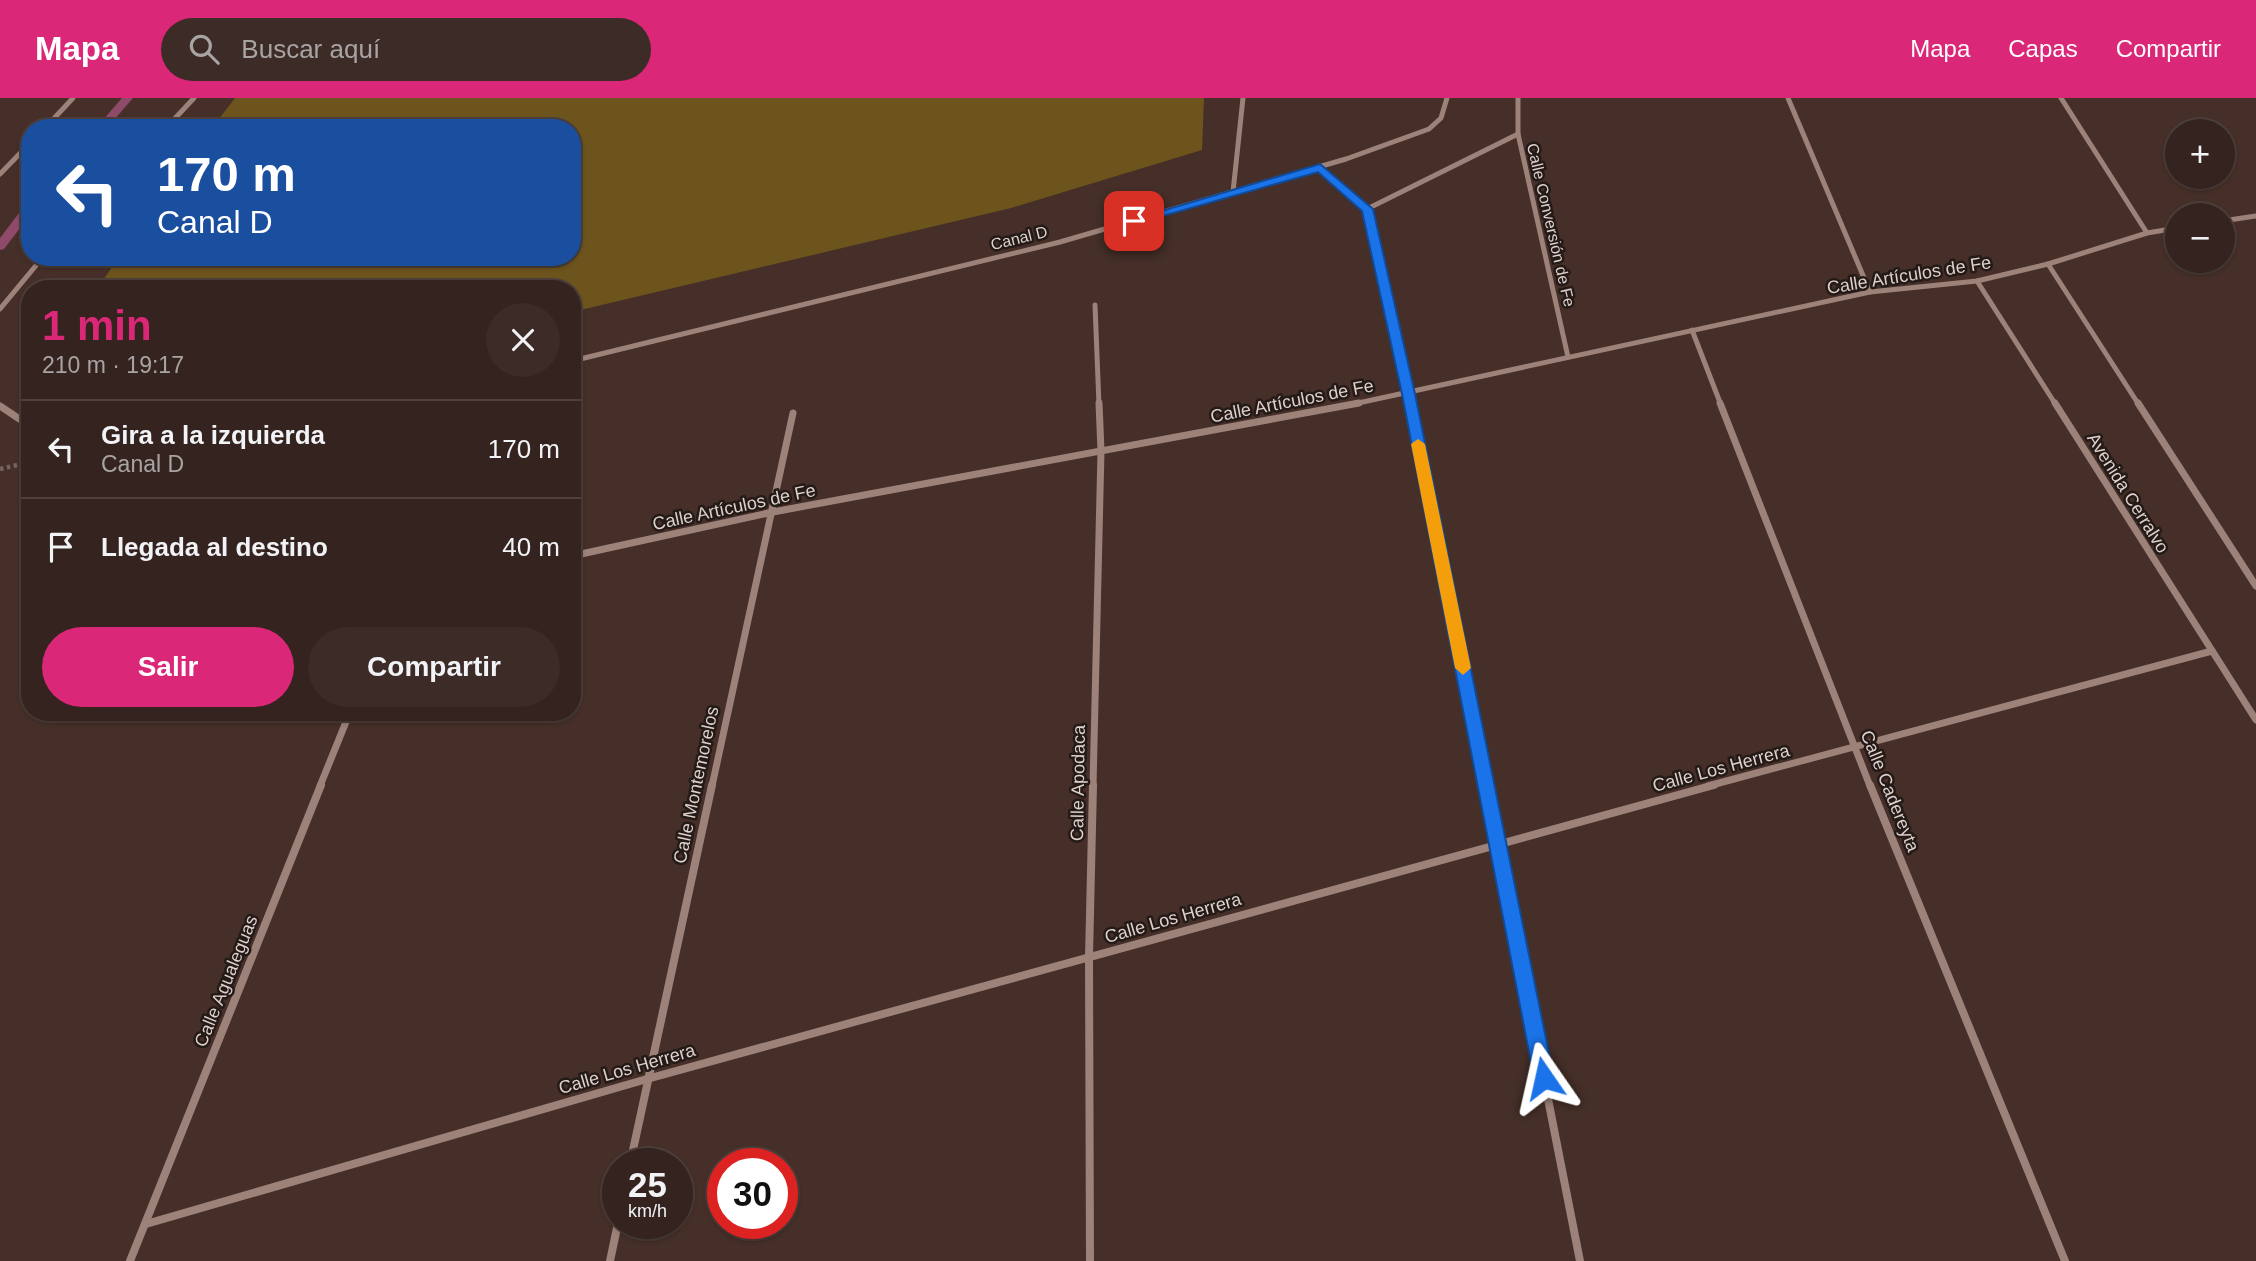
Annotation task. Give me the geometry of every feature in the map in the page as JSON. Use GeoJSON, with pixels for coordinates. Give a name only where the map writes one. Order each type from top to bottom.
{"type":"FeatureCollection","features":[{"type":"Feature","properties":{"kind":"street"},"geometry":{"type":"LineString","coordinates":[[53,119],[73,98]]}},
{"type":"Feature","properties":{"kind":"street"},"geometry":{"type":"LineString","coordinates":[[174,119],[194,98]]}},
{"type":"Feature","properties":{"kind":"street"},"geometry":{"type":"LineString","coordinates":[[1233,192],[1244,98]]}},
{"type":"Feature","properties":{"kind":"street","name":"Canal D"},"geometry":{"type":"LineString","coordinates":[[581,359],[1060,242],[1320,167],[1359,155],[1438,122],[1448,105],[1447,98]]}},
{"type":"Feature","properties":{"kind":"street","name":"Calle Conversión de Fe"},"geometry":{"type":"LineString","coordinates":[[1518,98],[1518,134],[1568,357]]}},
{"type":"Feature","properties":{"kind":"street"},"geometry":{"type":"LineString","coordinates":[[1788,98],[1870,292]]}},
{"type":"Feature","properties":{"kind":"street"},"geometry":{"type":"LineString","coordinates":[[2061,98],[2147,233]]}},
{"type":"Feature","properties":{"kind":"street"},"geometry":{"type":"LineString","coordinates":[[1367,209],[1518,134]]}},
{"type":"Feature","properties":{"kind":"street"},"geometry":{"type":"LineString","coordinates":[[0,174],[21,152]]}},
{"type":"Feature","properties":{"kind":"street"},"geometry":{"type":"LineString","coordinates":[[1320,167],[1367,209],[1408,394],[1580,1261]]}},
{"type":"Feature","properties":{"kind":"street"},"geometry":{"type":"LineString","coordinates":[[2235,219],[2256,216]]}},
{"type":"Feature","properties":{"kind":"street","name":"Calle Artículos de Fe"},"geometry":{"type":"LineString","coordinates":[[581,554],[773,512],[1408,394],[1870,292],[1977,281],[2048,264],[2147,233],[2165,230]]}},
{"type":"Feature","properties":{"kind":"street"},"geometry":{"type":"LineString","coordinates":[[2048,264],[2256,586]]}},
{"type":"Feature","properties":{"kind":"street"},"geometry":{"type":"LineString","coordinates":[[24,280],[36,266]]}},
{"type":"Feature","properties":{"kind":"street","name":"Avenida Cerralvo"},"geometry":{"type":"LineString","coordinates":[[1977,281],[2256,720]]}},
{"type":"Feature","properties":{"kind":"street"},"geometry":{"type":"LineString","coordinates":[[0,309],[21,284]]}},
{"type":"Feature","properties":{"kind":"street","name":"Calle Apodaca"},"geometry":{"type":"LineString","coordinates":[[1090,1261],[1089,957],[1101,451],[1095,305]]}},
{"type":"Feature","properties":{"kind":"street","name":"Calle Cadereyta"},"geometry":{"type":"LineString","coordinates":[[1692,330],[1855,749],[2065,1261]]}},
{"type":"Feature","properties":{"kind":"street"},"geometry":{"type":"LineString","coordinates":[[0,405],[21,420]]}},
{"type":"Feature","properties":{"kind":"street","name":"Calle Montemorelos"},"geometry":{"type":"LineString","coordinates":[[633,1148],[793,413]]}},
{"type":"Feature","properties":{"kind":"street","name":"Calle Los Herrera"},"geometry":{"type":"LineString","coordinates":[[146,1224],[647,1079],[1497,843],[2212,651]]}},
{"type":"Feature","properties":{"kind":"street","name":"Calle Agualeguas"},"geometry":{"type":"LineString","coordinates":[[130,1261],[346,721]]}},
{"type":"Feature","properties":{"kind":"street"},"geometry":{"type":"LineString","coordinates":[[610,1261],[615,1239]]}},
{"type":"Feature","properties":{"kind":"path"},"geometry":{"type":"LineString","coordinates":[[0,469],[21,463]]}},
{"type":"Feature","properties":{"kind":"shaded area"},"geometry":{"type":"Polygon","coordinates":[[[235,98],[1204,98],[1202,150],[1011,208],[581,310],[581,280],[103,280],[113,266],[581,266],[581,119],[219,119],[235,98]]]}},
{"type":"Feature","properties":{"kind":"waterway"},"geometry":{"type":"LineString","coordinates":[[109,119],[128,98]]}},
{"type":"Feature","properties":{"kind":"waterway"},"geometry":{"type":"LineString","coordinates":[[0,246],[21,219]]}},
{"type":"Feature","properties":{"kind":"slow traffic"},"geometry":{"type":"LineString","coordinates":[[1418,444],[1463,668]]}},
{"type":"Feature","properties":{"kind":"route"},"geometry":{"type":"LineString","coordinates":[[1134,221],[1320,167],[1367,209],[1408,394],[1544,1078]]}}]}
